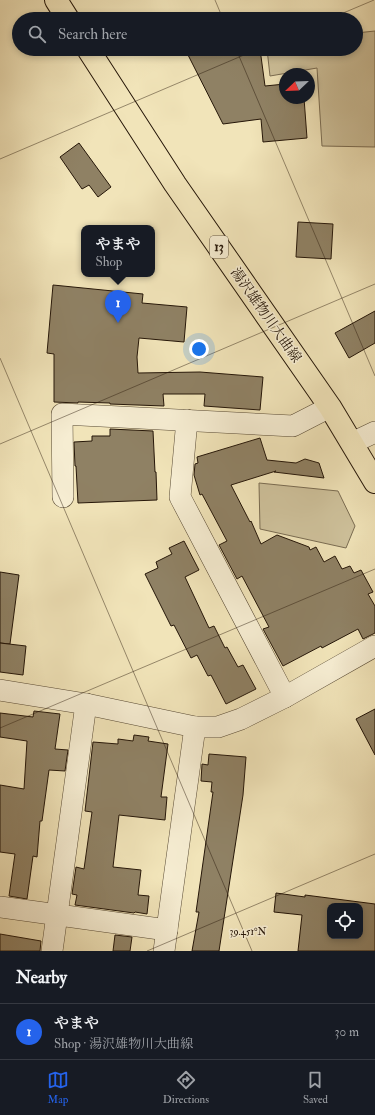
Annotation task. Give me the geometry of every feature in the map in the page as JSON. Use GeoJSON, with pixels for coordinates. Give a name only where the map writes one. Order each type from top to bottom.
{"type":"FeatureCollection","features":[{"type":"Feature","properties":{"kind":"main road"},"geometry":{"type":"LineString","coordinates":[[56,0],[64,12]]}},
{"type":"Feature","properties":{"kind":"main road","name":"湯沢雄物川大曲線"},"geometry":{"type":"LineString","coordinates":[[93,56],[175,184],[330,407],[375,482]]}},
{"type":"Feature","properties":{"kind":"street"},"geometry":{"type":"LineString","coordinates":[[63,497],[62,414],[293,426],[330,407]]}},
{"type":"Feature","properties":{"kind":"street"},"geometry":{"type":"LineString","coordinates":[[187,420],[180,497],[285,696]]}},
{"type":"Feature","properties":{"kind":"street"},"geometry":{"type":"LineString","coordinates":[[352,443],[375,432]]}},
{"type":"Feature","properties":{"kind":"street"},"geometry":{"type":"LineString","coordinates":[[0,690],[86,704],[195,728],[218,727],[241,719],[375,646]]}},
{"type":"Feature","properties":{"kind":"street"},"geometry":{"type":"LineString","coordinates":[[52,951],[86,704]]}},
{"type":"Feature","properties":{"kind":"street"},"geometry":{"type":"LineString","coordinates":[[164,951],[195,728]]}},
{"type":"Feature","properties":{"kind":"street"},"geometry":{"type":"LineString","coordinates":[[0,907],[167,930]]}},
{"type":"Feature","properties":{"kind":"shaded area"},"geometry":{"type":"Polygon","coordinates":[[[375,31],[375,147],[322,146],[317,68],[279,68],[279,74],[270,76],[268,56],[363,56],[363,32],[375,31]]]}},
{"type":"Feature","properties":{"kind":"shaded area"},"geometry":{"type":"Polygon","coordinates":[[[259,483],[338,491],[355,526],[346,548],[260,529],[259,483]]]}},
{"type":"Feature","properties":{"kind":"building"},"geometry":{"type":"Polygon","coordinates":[[[189,56],[261,56],[265,86],[279,85],[279,104],[304,104],[307,138],[263,142],[261,119],[223,124],[189,56]]]}},
{"type":"Feature","properties":{"kind":"building"},"geometry":{"type":"Polygon","coordinates":[[[79,143],[111,187],[98,197],[89,185],[82,189],[60,157],[79,143]]]}},
{"type":"Feature","properties":{"kind":"building"},"geometry":{"type":"Polygon","coordinates":[[[298,222],[333,224],[331,259],[296,257],[298,222]]]}},
{"type":"Feature","properties":{"kind":"building"},"geometry":{"type":"Polygon","coordinates":[[[53,285],[143,294],[142,303],[187,307],[184,342],[139,338],[137,357],[138,373],[200,372],[263,377],[260,410],[204,406],[205,394],[163,394],[164,406],[54,402],[54,354],[47,353],[53,285]]]}},
{"type":"Feature","properties":{"kind":"building"},"geometry":{"type":"Polygon","coordinates":[[[375,311],[375,343],[349,358],[335,333],[375,311]]]}},
{"type":"Feature","properties":{"kind":"building"},"geometry":{"type":"Polygon","coordinates":[[[110,429],[153,431],[157,500],[78,503],[74,442],[92,441],[92,436],[110,436],[110,429]]]}},
{"type":"Feature","properties":{"kind":"building"},"geometry":{"type":"Polygon","coordinates":[[[260,438],[267,460],[296,463],[305,459],[319,463],[324,478],[274,472],[276,471],[231,485],[250,522],[251,521],[261,544],[277,535],[309,547],[310,550],[316,547],[324,562],[335,556],[342,569],[350,566],[354,573],[361,570],[373,592],[368,594],[375,606],[375,633],[363,639],[358,629],[283,666],[263,629],[269,627],[242,576],[237,579],[219,545],[227,541],[202,494],[200,495],[194,475],[195,464],[198,463],[197,457],[260,438]]]}},
{"type":"Feature","properties":{"kind":"building"},"geometry":{"type":"Polygon","coordinates":[[[184,541],[199,570],[185,577],[209,628],[214,626],[225,648],[227,647],[238,667],[243,665],[256,689],[226,704],[211,675],[208,676],[197,655],[191,658],[174,625],[171,626],[145,574],[158,568],[156,562],[172,554],[169,548],[184,541]]]}},
{"type":"Feature","properties":{"kind":"building"},"geometry":{"type":"Polygon","coordinates":[[[0,572],[19,575],[10,644],[0,643],[0,572]]]}},
{"type":"Feature","properties":{"kind":"building"},"geometry":{"type":"Polygon","coordinates":[[[0,643],[26,646],[23,675],[0,672],[0,643]]]}},
{"type":"Feature","properties":{"kind":"building"},"geometry":{"type":"Polygon","coordinates":[[[375,709],[375,755],[356,719],[375,709]]]}},
{"type":"Feature","properties":{"kind":"building"},"geometry":{"type":"Polygon","coordinates":[[[34,711],[60,714],[55,749],[68,750],[65,771],[49,770],[42,821],[40,821],[37,857],[33,856],[27,899],[9,896],[15,854],[0,852],[0,785],[24,789],[27,741],[0,737],[0,713],[33,717],[34,711]]]}},
{"type":"Feature","properties":{"kind":"building"},"geometry":{"type":"Polygon","coordinates":[[[134,735],[149,737],[148,741],[168,744],[161,797],[167,797],[165,820],[119,815],[113,867],[141,870],[138,895],[149,896],[147,914],[75,905],[77,895],[72,894],[76,867],[84,869],[92,812],[85,811],[93,742],[118,744],[118,739],[133,741],[134,735]]]}},
{"type":"Feature","properties":{"kind":"building"},"geometry":{"type":"Polygon","coordinates":[[[209,754],[246,757],[243,795],[219,951],[192,951],[199,912],[196,912],[213,792],[211,792],[212,782],[201,781],[202,764],[208,765],[209,754]]]}},
{"type":"Feature","properties":{"kind":"building"},"geometry":{"type":"Polygon","coordinates":[[[276,893],[305,897],[305,895],[375,904],[375,951],[298,951],[302,915],[274,912],[276,893]]]}},
{"type":"Feature","properties":{"kind":"building"},"geometry":{"type":"Polygon","coordinates":[[[0,934],[41,941],[40,951],[0,951],[0,934]]]}},
{"type":"Feature","properties":{"kind":"building"},"geometry":{"type":"Polygon","coordinates":[[[115,935],[132,937],[130,951],[113,951],[115,935]]]}},
{"type":"Feature","properties":{"kind":"place","name":"やまや"},"geometry":{"type":"Point","coordinates":[118,323]}}]}
